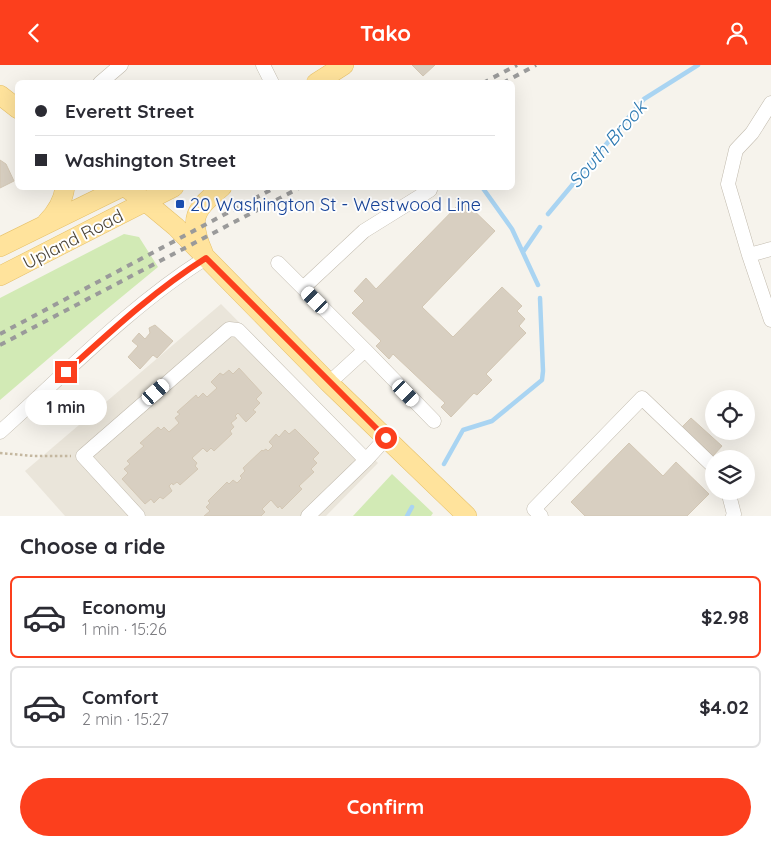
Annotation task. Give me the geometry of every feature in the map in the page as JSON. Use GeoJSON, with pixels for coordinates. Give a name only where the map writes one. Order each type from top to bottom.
{"type":"FeatureCollection","features":[{"type":"Feature","properties":{"kind":"main road"},"geometry":{"type":"LineString","coordinates":[[321,80],[344,65]]}},
{"type":"Feature","properties":{"kind":"main road"},"geometry":{"type":"LineString","coordinates":[[344,80],[356,65]]}},
{"type":"Feature","properties":{"kind":"main road"},"geometry":{"type":"LineString","coordinates":[[0,95],[15,107]]}},
{"type":"Feature","properties":{"kind":"main road"},"geometry":{"type":"LineString","coordinates":[[41,227],[54,215],[61,205],[64,190]]}},
{"type":"Feature","properties":{"kind":"main road","name":"Upland Road"},"geometry":{"type":"LineString","coordinates":[[0,247],[118,190]]}},
{"type":"Feature","properties":{"kind":"main road"},"geometry":{"type":"LineString","coordinates":[[128,190],[166,218],[329,383],[466,516]]}},
{"type":"Feature","properties":{"kind":"main road","name":"Upland Road"},"geometry":{"type":"LineString","coordinates":[[0,276],[168,190]]}},
{"type":"Feature","properties":{"kind":"main road"},"geometry":{"type":"LineString","coordinates":[[206,258],[194,224],[198,209],[219,190]]}},
{"type":"Feature","properties":{"kind":"street"},"geometry":{"type":"LineString","coordinates":[[104,80],[122,65]]}},
{"type":"Feature","properties":{"kind":"street"},"geometry":{"type":"LineString","coordinates":[[263,65],[270,80]]}},
{"type":"Feature","properties":{"kind":"street"},"geometry":{"type":"LineString","coordinates":[[771,103],[752,133],[736,150],[728,184],[771,320]]}},
{"type":"Feature","properties":{"kind":"street"},"geometry":{"type":"LineString","coordinates":[[303,288],[364,231],[430,190]]}},
{"type":"Feature","properties":{"kind":"street"},"geometry":{"type":"LineString","coordinates":[[749,255],[771,249]]}},
{"type":"Feature","properties":{"kind":"street"},"geometry":{"type":"LineString","coordinates":[[0,432],[134,311],[176,278],[206,258]]}},
{"type":"Feature","properties":{"kind":"street"},"geometry":{"type":"LineString","coordinates":[[278,263],[434,421]]}},
{"type":"Feature","properties":{"kind":"street"},"geometry":{"type":"LineString","coordinates":[[138,516],[83,456],[229,329],[238,330],[366,460]]}},
{"type":"Feature","properties":{"kind":"street"},"geometry":{"type":"LineString","coordinates":[[329,383],[365,350]]}},
{"type":"Feature","properties":{"kind":"street"},"geometry":{"type":"LineString","coordinates":[[541,516],[534,509],[642,398],[705,458]]}},
{"type":"Feature","properties":{"kind":"street"},"geometry":{"type":"LineString","coordinates":[[308,516],[386,438]]}},
{"type":"Feature","properties":{"kind":"street"},"geometry":{"type":"LineString","coordinates":[[730,500],[733,516]]}},
{"type":"Feature","properties":{"kind":"path"},"geometry":{"type":"LineString","coordinates":[[0,453],[34,456],[83,456]]}},
{"type":"Feature","properties":{"kind":"shaded area"},"geometry":{"type":"Polygon","coordinates":[[[221,304],[378,463],[326,516],[65,516],[25,471],[221,304]]]}},
{"type":"Feature","properties":{"kind":"green space"},"geometry":{"type":"Polygon","coordinates":[[[124,234],[139,237],[158,267],[0,400],[0,298],[124,234]]]}},
{"type":"Feature","properties":{"kind":"green space"},"geometry":{"type":"Polygon","coordinates":[[[392,474],[433,513],[431,516],[353,516],[392,474]]]}},
{"type":"Feature","properties":{"kind":"building"},"geometry":{"type":"Polygon","coordinates":[[[412,65],[435,65],[423,76],[412,65]]]}},
{"type":"Feature","properties":{"kind":"building"},"geometry":{"type":"Polygon","coordinates":[[[0,160],[6,164],[14,181],[0,188],[0,160]]]}},
{"type":"Feature","properties":{"kind":"building"},"geometry":{"type":"Polygon","coordinates":[[[463,200],[495,231],[422,307],[453,337],[502,287],[522,306],[517,311],[525,319],[519,326],[526,333],[486,374],[492,380],[477,395],[474,393],[451,417],[441,407],[445,403],[393,354],[389,359],[376,346],[381,341],[352,313],[364,301],[354,291],[366,278],[376,289],[463,200]]]}},
{"type":"Feature","properties":{"kind":"building"},"geometry":{"type":"Polygon","coordinates":[[[155,325],[173,341],[157,358],[153,355],[140,369],[128,357],[138,346],[132,341],[139,333],[145,339],[150,333],[149,328],[155,325]]]}},
{"type":"Feature","properties":{"kind":"building"},"geometry":{"type":"Polygon","coordinates":[[[239,368],[262,393],[256,399],[260,403],[253,410],[256,412],[246,422],[238,413],[235,416],[237,418],[231,423],[234,427],[230,431],[232,434],[214,451],[211,448],[207,452],[203,448],[192,458],[197,463],[195,466],[198,469],[180,485],[177,482],[173,485],[172,483],[169,486],[172,491],[163,499],[160,497],[154,503],[151,499],[145,504],[122,479],[128,473],[124,469],[130,464],[127,461],[144,446],[140,443],[158,427],[161,430],[164,427],[169,432],[179,423],[175,418],[180,414],[177,412],[196,395],[198,398],[203,393],[207,397],[217,388],[211,382],[220,373],[223,375],[229,370],[233,374],[239,368]]]}},
{"type":"Feature","properties":{"kind":"building"},"geometry":{"type":"Polygon","coordinates":[[[691,418],[705,431],[705,440],[715,440],[722,446],[718,450],[707,450],[682,427],[691,418]]]}},
{"type":"Feature","properties":{"kind":"building"},"geometry":{"type":"Polygon","coordinates":[[[295,429],[319,453],[313,459],[317,463],[311,469],[314,472],[299,486],[302,489],[282,509],[280,506],[278,508],[271,500],[262,509],[265,512],[261,516],[204,516],[210,511],[206,507],[210,503],[208,501],[227,482],[229,484],[233,480],[237,483],[245,471],[243,468],[262,450],[266,449],[268,451],[273,446],[269,442],[276,434],[279,437],[285,430],[289,434],[295,429]]]}},
{"type":"Feature","properties":{"kind":"building"},"geometry":{"type":"Polygon","coordinates":[[[629,443],[663,476],[676,462],[705,490],[705,498],[687,516],[585,516],[571,502],[629,443]]]}},
{"type":"Feature","properties":{"kind":"waterway","name":"South Brook"},"geometry":{"type":"LineString","coordinates":[[548,214],[644,99],[698,65]]}},
{"type":"Feature","properties":{"kind":"waterway"},"geometry":{"type":"LineString","coordinates":[[484,190],[512,229],[538,285]]}},
{"type":"Feature","properties":{"kind":"waterway","name":"South Brook"},"geometry":{"type":"LineString","coordinates":[[523,252],[540,227]]}},
{"type":"Feature","properties":{"kind":"waterway"},"geometry":{"type":"LineString","coordinates":[[444,464],[463,430],[492,421],[542,380],[540,298]]}},
{"type":"Feature","properties":{"kind":"waterway"},"geometry":{"type":"LineString","coordinates":[[407,516],[412,507]]}},
{"type":"Feature","properties":{"kind":"railway"},"geometry":{"type":"LineString","coordinates":[[489,80],[517,65]]}},
{"type":"Feature","properties":{"kind":"railway"},"geometry":{"type":"LineString","coordinates":[[508,80],[536,65]]}},
{"type":"Feature","properties":{"kind":"railway"},"geometry":{"type":"LineString","coordinates":[[0,334],[270,190]]}},
{"type":"Feature","properties":{"kind":"railway"},"geometry":{"type":"LineString","coordinates":[[0,345],[295,190]]}},
{"type":"Feature","properties":{"kind":"place","name":"20 Washington St - Westwood Line"},"geometry":{"type":"Point","coordinates":[180,204]}},
{"type":"Feature","properties":{"kind":"route"},"geometry":{"type":"LineString","coordinates":[[66,372],[134,311],[176,278],[206,258],[386,438]]}}]}
